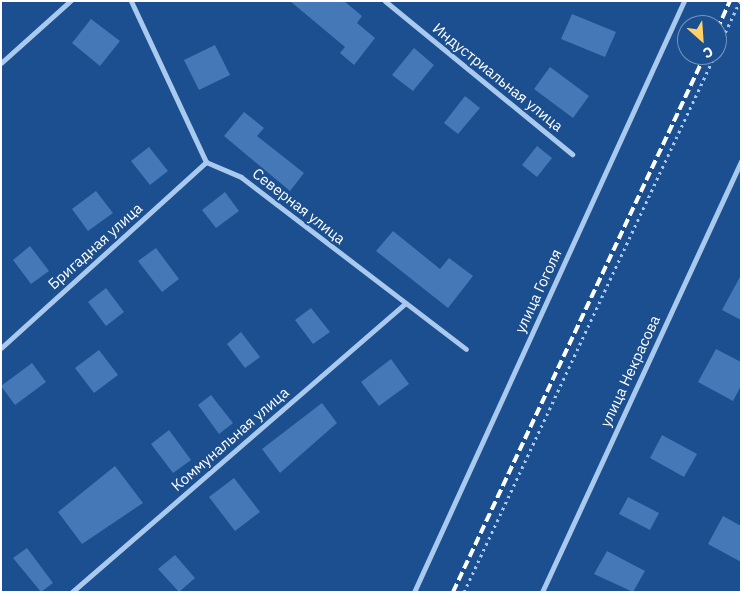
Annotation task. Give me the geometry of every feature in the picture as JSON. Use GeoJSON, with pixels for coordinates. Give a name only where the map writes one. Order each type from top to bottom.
{"type":"FeatureCollection","features":[{"type":"Feature","properties":{"kind":"street"},"geometry":{"type":"LineString","coordinates":[[1,62],[70,1]]}},
{"type":"Feature","properties":{"kind":"street"},"geometry":{"type":"LineString","coordinates":[[131,1],[206,162]]}},
{"type":"Feature","properties":{"kind":"street","name":"Индустриальная улица"},"geometry":{"type":"LineString","coordinates":[[385,1],[572,154]]}},
{"type":"Feature","properties":{"kind":"street","name":"улица Гоголя"},"geometry":{"type":"LineString","coordinates":[[414,592],[684,1]]}},
{"type":"Feature","properties":{"kind":"street","name":"улица Некрасова"},"geometry":{"type":"LineString","coordinates":[[542,592],[741,161]]}},
{"type":"Feature","properties":{"kind":"street","name":"Северная улица"},"geometry":{"type":"LineString","coordinates":[[206,162],[241,177],[466,349]]}},
{"type":"Feature","properties":{"kind":"street","name":"Бригадная улица"},"geometry":{"type":"LineString","coordinates":[[1,348],[206,162]]}},
{"type":"Feature","properties":{"kind":"street","name":"Коммунальная улица"},"geometry":{"type":"LineString","coordinates":[[72,592],[405,304]]}},
{"type":"Feature","properties":{"kind":"path"},"geometry":{"type":"LineString","coordinates":[[727,29],[740,1]]}},
{"type":"Feature","properties":{"kind":"path"},"geometry":{"type":"LineString","coordinates":[[464,592],[710,65]]}},
{"type":"Feature","properties":{"kind":"building"},"geometry":{"type":"Polygon","coordinates":[[[290,1],[344,1],[362,16],[357,23],[375,38],[354,65],[340,53],[345,47],[290,1]]]}},
{"type":"Feature","properties":{"kind":"building"},"geometry":{"type":"Polygon","coordinates":[[[572,14],[616,32],[605,57],[561,39],[572,14]]]}},
{"type":"Feature","properties":{"kind":"building"},"geometry":{"type":"Polygon","coordinates":[[[91,19],[120,41],[100,66],[72,43],[91,19]]]}},
{"type":"Feature","properties":{"kind":"building"},"geometry":{"type":"Polygon","coordinates":[[[215,45],[230,75],[199,90],[184,60],[215,45]]]}},
{"type":"Feature","properties":{"kind":"building"},"geometry":{"type":"Polygon","coordinates":[[[414,48],[434,65],[413,91],[392,75],[414,48]]]}},
{"type":"Feature","properties":{"kind":"building"},"geometry":{"type":"Polygon","coordinates":[[[550,67],[589,96],[573,118],[534,89],[550,67]]]}},
{"type":"Feature","properties":{"kind":"building"},"geometry":{"type":"Polygon","coordinates":[[[465,96],[480,108],[458,134],[444,123],[465,96]]]}},
{"type":"Feature","properties":{"kind":"building"},"geometry":{"type":"Polygon","coordinates":[[[244,112],[264,128],[257,136],[304,173],[290,191],[224,136],[244,112]]]}},
{"type":"Feature","properties":{"kind":"building"},"geometry":{"type":"Polygon","coordinates":[[[537,146],[552,158],[537,177],[522,165],[537,146]]]}},
{"type":"Feature","properties":{"kind":"building"},"geometry":{"type":"Polygon","coordinates":[[[149,147],[168,171],[150,185],[131,161],[149,147]]]}},
{"type":"Feature","properties":{"kind":"building"},"geometry":{"type":"Polygon","coordinates":[[[96,191],[113,213],[88,231],[72,209],[96,191]]]}},
{"type":"Feature","properties":{"kind":"building"},"geometry":{"type":"Polygon","coordinates":[[[225,192],[239,211],[216,228],[202,210],[225,192]]]}},
{"type":"Feature","properties":{"kind":"building"},"geometry":{"type":"Polygon","coordinates":[[[393,231],[440,269],[449,258],[473,276],[448,308],[376,251],[393,231]]]}},
{"type":"Feature","properties":{"kind":"building"},"geometry":{"type":"Polygon","coordinates":[[[30,246],[49,271],[31,284],[13,260],[30,246]]]}},
{"type":"Feature","properties":{"kind":"building"},"geometry":{"type":"Polygon","coordinates":[[[156,248],[179,279],[162,292],[138,261],[156,248]]]}},
{"type":"Feature","properties":{"kind":"building"},"geometry":{"type":"Polygon","coordinates":[[[741,275],[741,320],[722,310],[741,275]]]}},
{"type":"Feature","properties":{"kind":"building"},"geometry":{"type":"Polygon","coordinates":[[[106,288],[124,312],[106,326],[88,302],[106,288]]]}},
{"type":"Feature","properties":{"kind":"building"},"geometry":{"type":"Polygon","coordinates":[[[311,308],[330,332],[313,344],[295,320],[311,308]]]}},
{"type":"Feature","properties":{"kind":"building"},"geometry":{"type":"Polygon","coordinates":[[[241,332],[260,357],[245,368],[227,344],[241,332]]]}},
{"type":"Feature","properties":{"kind":"building"},"geometry":{"type":"Polygon","coordinates":[[[716,349],[741,362],[741,386],[733,401],[698,382],[716,349]]]}},
{"type":"Feature","properties":{"kind":"building"},"geometry":{"type":"Polygon","coordinates":[[[99,350],[118,375],[94,393],[75,368],[99,350]]]}},
{"type":"Feature","properties":{"kind":"building"},"geometry":{"type":"Polygon","coordinates":[[[391,359],[409,384],[379,406],[361,382],[391,359]]]}},
{"type":"Feature","properties":{"kind":"building"},"geometry":{"type":"Polygon","coordinates":[[[32,363],[46,382],[15,405],[1,386],[32,363]]]}},
{"type":"Feature","properties":{"kind":"building"},"geometry":{"type":"Polygon","coordinates":[[[211,395],[233,423],[219,434],[198,405],[211,395]]]}},
{"type":"Feature","properties":{"kind":"building"},"geometry":{"type":"Polygon","coordinates":[[[322,403],[337,423],[280,473],[262,449],[322,403]]]}},
{"type":"Feature","properties":{"kind":"building"},"geometry":{"type":"Polygon","coordinates":[[[169,430],[191,460],[173,473],[151,444],[169,430]]]}},
{"type":"Feature","properties":{"kind":"building"},"geometry":{"type":"Polygon","coordinates":[[[662,435],[697,454],[684,477],[650,458],[662,435]]]}},
{"type":"Feature","properties":{"kind":"building"},"geometry":{"type":"Polygon","coordinates":[[[115,466],[143,503],[82,544],[58,512],[115,466]]]}},
{"type":"Feature","properties":{"kind":"building"},"geometry":{"type":"Polygon","coordinates":[[[234,478],[260,512],[235,531],[209,497],[234,478]]]}},
{"type":"Feature","properties":{"kind":"building"},"geometry":{"type":"Polygon","coordinates":[[[628,497],[659,513],[650,530],[619,514],[628,497]]]}},
{"type":"Feature","properties":{"kind":"building"},"geometry":{"type":"Polygon","coordinates":[[[723,516],[741,526],[741,562],[708,544],[723,516]]]}},
{"type":"Feature","properties":{"kind":"building"},"geometry":{"type":"Polygon","coordinates":[[[27,548],[53,583],[41,592],[13,558],[27,548]]]}},
{"type":"Feature","properties":{"kind":"building"},"geometry":{"type":"Polygon","coordinates":[[[607,551],[645,571],[633,592],[594,574],[607,551]]]}},
{"type":"Feature","properties":{"kind":"building"},"geometry":{"type":"Polygon","coordinates":[[[175,555],[195,578],[179,592],[158,569],[175,555]]]}},
{"type":"Feature","properties":{"kind":"railway"},"geometry":{"type":"LineString","coordinates":[[724,15],[730,1]]}},
{"type":"Feature","properties":{"kind":"railway"},"geometry":{"type":"LineString","coordinates":[[453,592],[700,65]]}}]}
